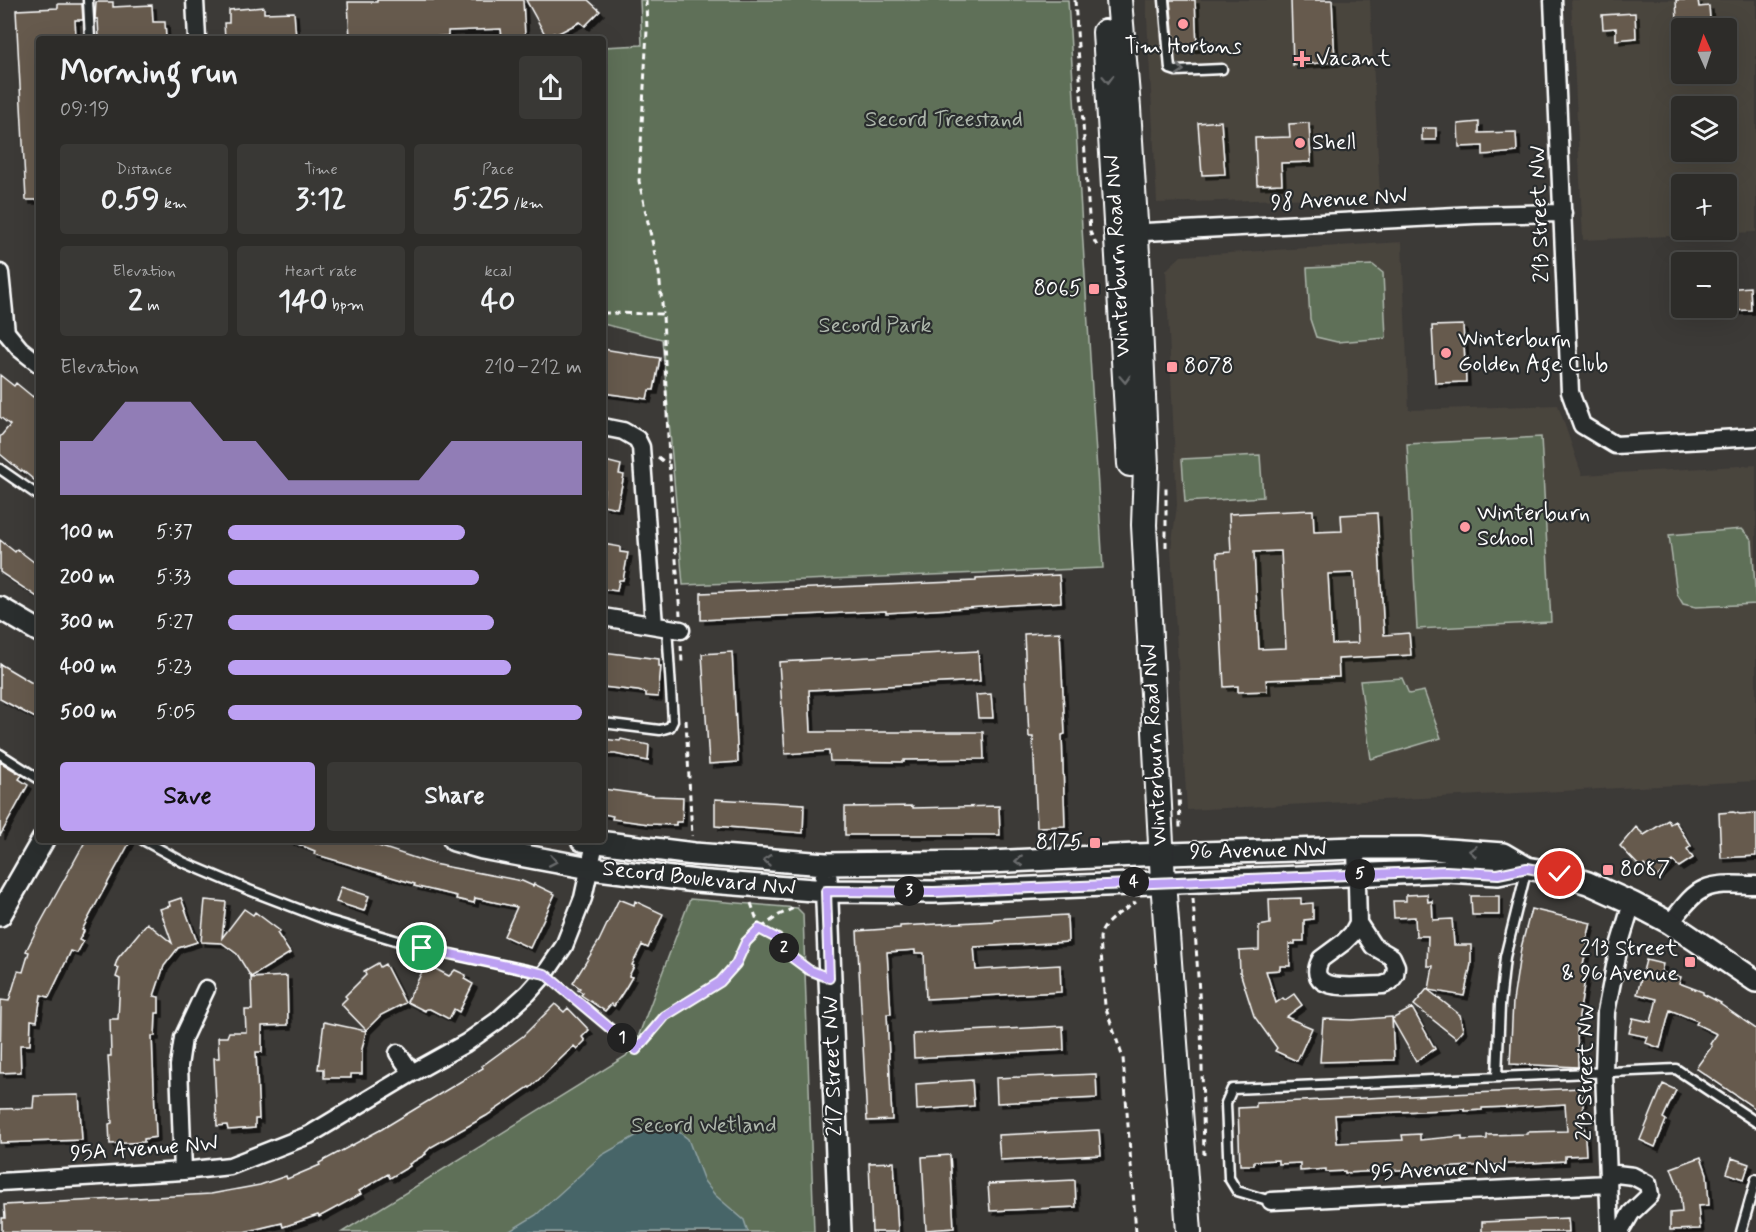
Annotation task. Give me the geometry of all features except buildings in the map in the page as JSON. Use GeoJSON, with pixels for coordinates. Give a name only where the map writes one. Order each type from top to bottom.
{"type":"FeatureCollection","features":[{"type":"Feature","properties":{"kind":"main road","name":"Winterburn Road NW"},"geometry":{"type":"LineString","coordinates":[[1103,0],[1146,467],[1143,510],[1161,854],[1189,1232]]}},
{"type":"Feature","properties":{"kind":"main road","name":"Winterburn Road NW"},"geometry":{"type":"LineString","coordinates":[[1119,0],[1128,108],[1125,233]]}},
{"type":"Feature","properties":{"kind":"street"},"geometry":{"type":"LineString","coordinates":[[195,0],[197,36]]}},
{"type":"Feature","properties":{"kind":"street","name":"213 Street NW"},"geometry":{"type":"LineString","coordinates":[[1553,0],[1570,392],[1582,425],[1615,445],[1756,437]]}},
{"type":"Feature","properties":{"kind":"street","name":"98 Avenue NW"},"geometry":{"type":"LineString","coordinates":[[1125,233],[1475,215],[1563,213]]}},
{"type":"Feature","properties":{"kind":"street"},"geometry":{"type":"LineString","coordinates":[[0,273],[6,332],[20,349],[36,362]]}},
{"type":"Feature","properties":{"kind":"street"},"geometry":{"type":"LineString","coordinates":[[606,428],[623,431],[637,439],[641,447],[667,627],[606,617]]}},
{"type":"Feature","properties":{"kind":"street"},"geometry":{"type":"LineString","coordinates":[[4,611],[36,629]]}},
{"type":"Feature","properties":{"kind":"street"},"geometry":{"type":"LineString","coordinates":[[4,611],[36,641]]}},
{"type":"Feature","properties":{"kind":"street"},"geometry":{"type":"LineString","coordinates":[[0,915],[41,843]]}},
{"type":"Feature","properties":{"kind":"street","name":"Secord Boulevard NW"},"geometry":{"type":"LineString","coordinates":[[464,843],[590,868],[696,881],[826,891],[934,892],[1163,881]]}},
{"type":"Feature","properties":{"kind":"street","name":"95A Avenue NW"},"geometry":{"type":"LineString","coordinates":[[0,1182],[230,1166],[309,1135],[466,1043],[497,1021],[528,993],[545,974],[564,946],[574,922],[583,898],[590,868],[589,843]]}},
{"type":"Feature","properties":{"kind":"street","name":"Secord Boulevard NW"},"geometry":{"type":"LineString","coordinates":[[605,843],[693,854],[826,864],[990,862],[1161,854]]}},
{"type":"Feature","properties":{"kind":"street","name":"96 Avenue NW"},"geometry":{"type":"LineString","coordinates":[[1356,848],[1358,923]]}},
{"type":"Feature","properties":{"kind":"street","name":"96 Avenue NW"},"geometry":{"type":"LineString","coordinates":[[1161,854],[1356,848],[1420,848],[1503,854],[1527,868],[1560,874],[1588,883],[1632,903],[1670,923],[1754,975]]}},
{"type":"Feature","properties":{"kind":"street","name":"217 Street NW"},"geometry":{"type":"LineString","coordinates":[[826,864],[840,1232]]}},
{"type":"Feature","properties":{"kind":"street","name":"96 Avenue NW"},"geometry":{"type":"LineString","coordinates":[[1163,881],[1446,871],[1498,874],[1527,868]]}},
{"type":"Feature","properties":{"kind":"street"},"geometry":{"type":"LineString","coordinates":[[1670,923],[1703,889],[1721,885],[1756,885]]}},
{"type":"Feature","properties":{"kind":"street","name":"213 Street NW"},"geometry":{"type":"LineString","coordinates":[[1610,1232],[1604,1071],[1606,1012],[1611,981],[1632,903]]}},
{"type":"Feature","properties":{"kind":"street"},"geometry":{"type":"LineString","coordinates":[[1358,923],[1373,946],[1392,957],[1396,966],[1395,975],[1390,982],[1383,985],[1336,987],[1327,985],[1320,980],[1317,974],[1321,959],[1352,934],[1358,923]]}},
{"type":"Feature","properties":{"kind":"street"},"geometry":{"type":"LineString","coordinates":[[183,1171],[179,1066],[183,1038],[206,989]]}},
{"type":"Feature","properties":{"kind":"street"},"geometry":{"type":"LineString","coordinates":[[398,1053],[412,1073]]}},
{"type":"Feature","properties":{"kind":"street"},"geometry":{"type":"LineString","coordinates":[[1608,1179],[1633,1176],[1648,1184],[1650,1194],[1631,1213],[1620,1232]]}},
{"type":"Feature","properties":{"kind":"street","name":"95 Avenue NW"},"geometry":{"type":"LineString","coordinates":[[1271,1201],[1608,1179]]}},
{"type":"Feature","properties":{"kind":"lane"},"geometry":{"type":"LineString","coordinates":[[88,0],[90,36]]}},
{"type":"Feature","properties":{"kind":"lane"},"geometry":{"type":"LineString","coordinates":[[1164,0],[1170,69],[1176,71],[1222,69]]}},
{"type":"Feature","properties":{"kind":"lane"},"geometry":{"type":"LineString","coordinates":[[0,469],[36,494]]}},
{"type":"Feature","properties":{"kind":"lane"},"geometry":{"type":"LineString","coordinates":[[606,723],[660,730],[670,727],[673,721],[667,627]]}},
{"type":"Feature","properties":{"kind":"lane"},"geometry":{"type":"LineString","coordinates":[[0,754],[36,777]]}},
{"type":"Feature","properties":{"kind":"lane"},"geometry":{"type":"LineString","coordinates":[[148,843],[183,862],[327,920],[422,948],[545,974]]}},
{"type":"Feature","properties":{"kind":"lane"},"geometry":{"type":"LineString","coordinates":[[1497,1076],[1505,957],[1527,868]]}},
{"type":"Feature","properties":{"kind":"lane"},"geometry":{"type":"LineString","coordinates":[[1271,1201],[1237,1191],[1229,1178],[1226,1103],[1232,1089],[1676,1069],[1756,1122]]}},
{"type":"Feature","properties":{"kind":"lane"},"geometry":{"type":"LineString","coordinates":[[1741,1232],[1756,1179]]}},
{"type":"Feature","properties":{"kind":"path"},"geometry":{"type":"LineString","coordinates":[[646,0],[645,88],[641,118],[639,181],[658,273],[663,314],[669,462],[667,627],[683,665]]}},
{"type":"Feature","properties":{"kind":"path"},"geometry":{"type":"LineString","coordinates":[[606,313],[663,314]]}},
{"type":"Feature","properties":{"kind":"path"},"geometry":{"type":"LineString","coordinates":[[685,712],[693,854]]}},
{"type":"Feature","properties":{"kind":"path"},"geometry":{"type":"LineString","coordinates":[[1136,1232],[1123,1058],[1105,1006],[1100,938],[1108,922],[1138,900]]}},
{"type":"Feature","properties":{"kind":"path"},"geometry":{"type":"LineString","coordinates":[[751,902],[759,929],[778,939],[786,953],[809,970],[829,978]]}},
{"type":"Feature","properties":{"kind":"path"},"geometry":{"type":"LineString","coordinates":[[545,974],[636,1050],[665,1016],[720,982],[736,964],[746,942],[759,929],[799,905]]}},
{"type":"Feature","properties":{"kind":"shaded area"},"geometry":{"type":"Polygon","coordinates":[[[1146,0],[1370,0],[1380,196],[1157,203],[1146,0]]]}},
{"type":"Feature","properties":{"kind":"shaded area"},"geometry":{"type":"Polygon","coordinates":[[[1571,0],[1756,0],[1756,232],[1737,233],[1737,174],[1671,174],[1671,236],[1583,240],[1571,0]]]}},
{"type":"Feature","properties":{"kind":"shaded area","name":"Winterburn School"},"geometry":{"type":"Polygon","coordinates":[[[1402,242],[1409,410],[1558,405],[1582,475],[1756,465],[1756,781],[1187,810],[1171,549],[1177,505],[1166,270],[1181,256],[1402,242]]]}},
{"type":"Feature","properties":{"kind":"green space","name":"Secord Park"},"geometry":{"type":"Polygon","coordinates":[[[640,0],[1068,0],[1103,568],[683,585],[662,339],[606,325],[606,47],[642,45],[640,0]]]}},
{"type":"Feature","properties":{"kind":"green space"},"geometry":{"type":"Polygon","coordinates":[[[1373,265],[1383,273],[1386,338],[1337,342],[1316,337],[1310,319],[1307,268],[1373,265]]]}},
{"type":"Feature","properties":{"kind":"green space"},"geometry":{"type":"Polygon","coordinates":[[[1541,437],[1551,622],[1417,629],[1407,444],[1541,437]]]}},
{"type":"Feature","properties":{"kind":"green space"},"geometry":{"type":"Polygon","coordinates":[[[1260,455],[1263,497],[1185,502],[1182,459],[1260,455]]]}},
{"type":"Feature","properties":{"kind":"green space"},"geometry":{"type":"Polygon","coordinates":[[[1742,529],[1752,540],[1756,604],[1696,607],[1683,604],[1677,594],[1669,535],[1742,529]]]}},
{"type":"Feature","properties":{"kind":"green space"},"geometry":{"type":"Polygon","coordinates":[[[1402,678],[1409,694],[1424,691],[1441,738],[1371,759],[1360,681],[1402,678]]]}},
{"type":"Feature","properties":{"kind":"green space","name":"Secord Wetland"},"geometry":{"type":"Polygon","coordinates":[[[690,899],[797,908],[803,914],[814,1232],[342,1232],[626,1056],[637,1040],[690,899]]]}},
{"type":"Feature","properties":{"kind":"water"},"geometry":{"type":"Polygon","coordinates":[[[670,1125],[688,1139],[704,1181],[715,1195],[744,1220],[748,1232],[508,1232],[536,1215],[602,1155],[646,1130],[670,1125]]]}},
{"type":"Feature","properties":{"kind":"place","name":"Tim Hortons"},"geometry":{"type":"Point","coordinates":[1183,24]}},
{"type":"Feature","properties":{"kind":"place","name":"Vacant"},"geometry":{"type":"Point","coordinates":[1302,59]}},
{"type":"Feature","properties":{"kind":"place","name":"Shell"},"geometry":{"type":"Point","coordinates":[1300,143]}},
{"type":"Feature","properties":{"kind":"place","name":"8065"},"geometry":{"type":"Point","coordinates":[1094,289]}},
{"type":"Feature","properties":{"kind":"place","name":"Winterburn Golden Age Club"},"geometry":{"type":"Point","coordinates":[1446,353]}},
{"type":"Feature","properties":{"kind":"place","name":"8078"},"geometry":{"type":"Point","coordinates":[1172,367]}},
{"type":"Feature","properties":{"kind":"place","name":"Winterburn School"},"geometry":{"type":"Point","coordinates":[1465,527]}},
{"type":"Feature","properties":{"kind":"place","name":"8175"},"geometry":{"type":"Point","coordinates":[1095,843]}},
{"type":"Feature","properties":{"kind":"place","name":"8087"},"geometry":{"type":"Point","coordinates":[1608,870]}},
{"type":"Feature","properties":{"kind":"place","name":"213 Street & 96 Avenue"},"geometry":{"type":"Point","coordinates":[1690,962]}},
{"type":"Feature","properties":{"kind":"route"},"geometry":{"type":"LineString","coordinates":[[422,948],[545,974],[636,1050],[665,1016],[720,982],[736,964],[746,942],[759,929],[778,939],[786,953],[809,970],[829,978],[826,891],[934,892],[1446,871],[1498,874],[1527,868],[1560,874]]}},
{"type":"Feature","properties":{"kind":"park label","name":"Secord Treestand"},"geometry":{"type":"Point","coordinates":[944,120]}}]}
